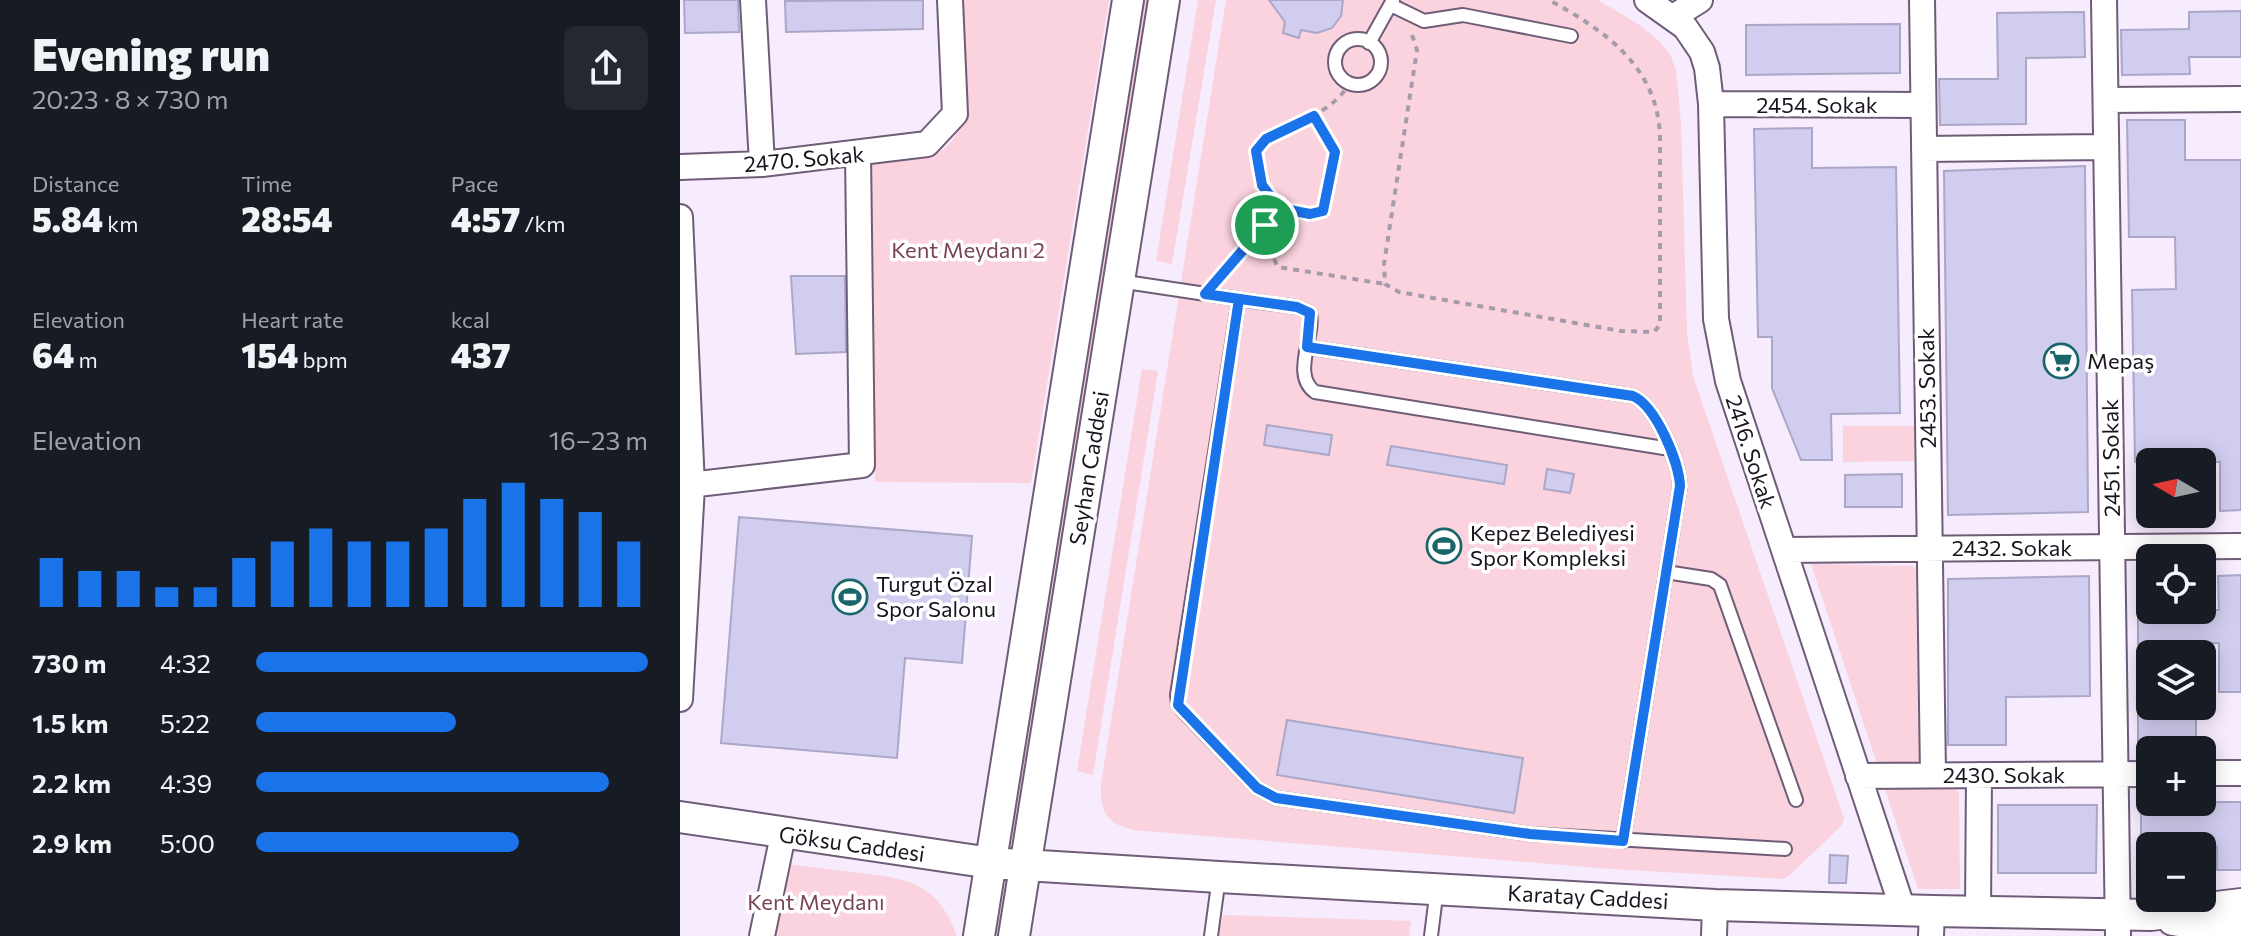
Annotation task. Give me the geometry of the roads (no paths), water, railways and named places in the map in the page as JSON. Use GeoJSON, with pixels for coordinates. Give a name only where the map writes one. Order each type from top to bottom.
{"type":"FeatureCollection","features":[{"type":"Feature","properties":{"kind":"street"},"geometry":{"type":"LineString","coordinates":[[753,0],[762,164]]}},
{"type":"Feature","properties":{"kind":"street","name":"2470. Sokak"},"geometry":{"type":"LineString","coordinates":[[680,167],[762,164],[927,144],[955,114],[950,0]]}},
{"type":"Feature","properties":{"kind":"street","name":"Seyhan Caddesi"},"geometry":{"type":"LineString","coordinates":[[979,936],[1128,0]]}},
{"type":"Feature","properties":{"kind":"street","name":"Seyhan Caddesi"},"geometry":{"type":"LineString","coordinates":[[1014,936],[1164,0]]}},
{"type":"Feature","properties":{"kind":"street","name":"2416. Sokak"},"geometry":{"type":"LineString","coordinates":[[1647,0],[1673,17],[1695,38],[1702,52],[1711,104],[1716,319],[1728,381],[1858,776],[1922,919]]}},
{"type":"Feature","properties":{"kind":"street"},"geometry":{"type":"LineString","coordinates":[[1673,17],[1700,0]]}},
{"type":"Feature","properties":{"kind":"street","name":"2453. Sokak"},"geometry":{"type":"LineString","coordinates":[[1922,0],[1933,775]]}},
{"type":"Feature","properties":{"kind":"street","name":"2451. Sokak"},"geometry":{"type":"LineString","coordinates":[[2104,0],[2118,926]]}},
{"type":"Feature","properties":{"kind":"street"},"geometry":{"type":"LineString","coordinates":[[2106,100],[2241,99]]}},
{"type":"Feature","properties":{"kind":"street","name":"2454. Sokak"},"geometry":{"type":"LineString","coordinates":[[1711,104],[1923,105]]}},
{"type":"Feature","properties":{"kind":"street"},"geometry":{"type":"LineString","coordinates":[[1924,149],[2106,147]]}},
{"type":"Feature","properties":{"kind":"street"},"geometry":{"type":"LineString","coordinates":[[686,486],[862,465],[858,154]]}},
{"type":"Feature","properties":{"kind":"street"},"geometry":{"type":"LineString","coordinates":[[680,217],[686,486],[680,699]]}},
{"type":"Feature","properties":{"kind":"street","name":"2432. Sokak"},"geometry":{"type":"LineString","coordinates":[[1784,550],[2241,546]]}},
{"type":"Feature","properties":{"kind":"street"},"geometry":{"type":"LineString","coordinates":[[2216,773],[2241,773]]}},
{"type":"Feature","properties":{"kind":"street","name":"2430. Sokak"},"geometry":{"type":"LineString","coordinates":[[1858,776],[2136,774]]}},
{"type":"Feature","properties":{"kind":"street"},"geometry":{"type":"LineString","coordinates":[[1978,912],[1979,775]]}},
{"type":"Feature","properties":{"kind":"street","name":"Göksu Caddesi"},"geometry":{"type":"LineString","coordinates":[[680,817],[783,835],[1025,866]]}},
{"type":"Feature","properties":{"kind":"street"},"geometry":{"type":"LineString","coordinates":[[762,936],[783,835]]}},
{"type":"Feature","properties":{"kind":"street","name":"Karatay Caddesi"},"geometry":{"type":"LineString","coordinates":[[1025,866],[1922,919],[1978,912],[2118,926],[2151,915],[2241,904]]}},
{"type":"Feature","properties":{"kind":"street"},"geometry":{"type":"LineString","coordinates":[[1714,936],[1715,905]]}},
{"type":"Feature","properties":{"kind":"street","name":"Karatay Caddesi"},"geometry":{"type":"LineString","coordinates":[[2151,915],[2241,931]]}},
{"type":"Feature","properties":{"kind":"lane"},"geometry":{"type":"LineString","coordinates":[[1369,43],[1392,2],[1420,19],[1463,15],[1571,36]]}},
{"type":"Feature","properties":{"kind":"lane"},"geometry":{"type":"LineString","coordinates":[[1355,39],[1369,43],[1379,53],[1377,74],[1365,84],[1349,84],[1338,74],[1335,66],[1338,51],[1355,39]]}},
{"type":"Feature","properties":{"kind":"lane"},"geometry":{"type":"LineString","coordinates":[[1119,281],[1297,307],[1310,313],[1305,380],[1315,392],[1670,449]]}},
{"type":"Feature","properties":{"kind":"lane"},"geometry":{"type":"LineString","coordinates":[[1239,299],[1178,705],[1257,788],[1276,798],[1530,834],[1785,849]]}},
{"type":"Feature","properties":{"kind":"lane"},"geometry":{"type":"LineString","coordinates":[[1307,347],[1633,396],[1648,407],[1670,449],[1679,472],[1680,486],[1623,841]]}},
{"type":"Feature","properties":{"kind":"lane"},"geometry":{"type":"LineString","coordinates":[[1666,572],[1711,579],[1720,585],[1796,800]]}},
{"type":"Feature","properties":{"kind":"lane"},"geometry":{"type":"LineString","coordinates":[[1211,936],[1219,877]]}},
{"type":"Feature","properties":{"kind":"lane"},"geometry":{"type":"LineString","coordinates":[[1431,936],[1437,888]]}},
{"type":"Feature","properties":{"kind":"place","name":"Mepaş"},"geometry":{"type":"Point","coordinates":[2061,361]}},
{"type":"Feature","properties":{"kind":"place","name":"Kepez Belediyesi Spor Kompleksi"},"geometry":{"type":"Point","coordinates":[1444,546]}},
{"type":"Feature","properties":{"kind":"place","name":"Turgut Özal Spor Salonu"},"geometry":{"type":"Point","coordinates":[850,597]}},
{"type":"Feature","properties":{"kind":"park label","name":"Kent Meydanı 2"},"geometry":{"type":"Point","coordinates":[968,250]}},
{"type":"Feature","properties":{"kind":"park label","name":"Kent Meydanı"},"geometry":{"type":"Point","coordinates":[816,902]}}]}
